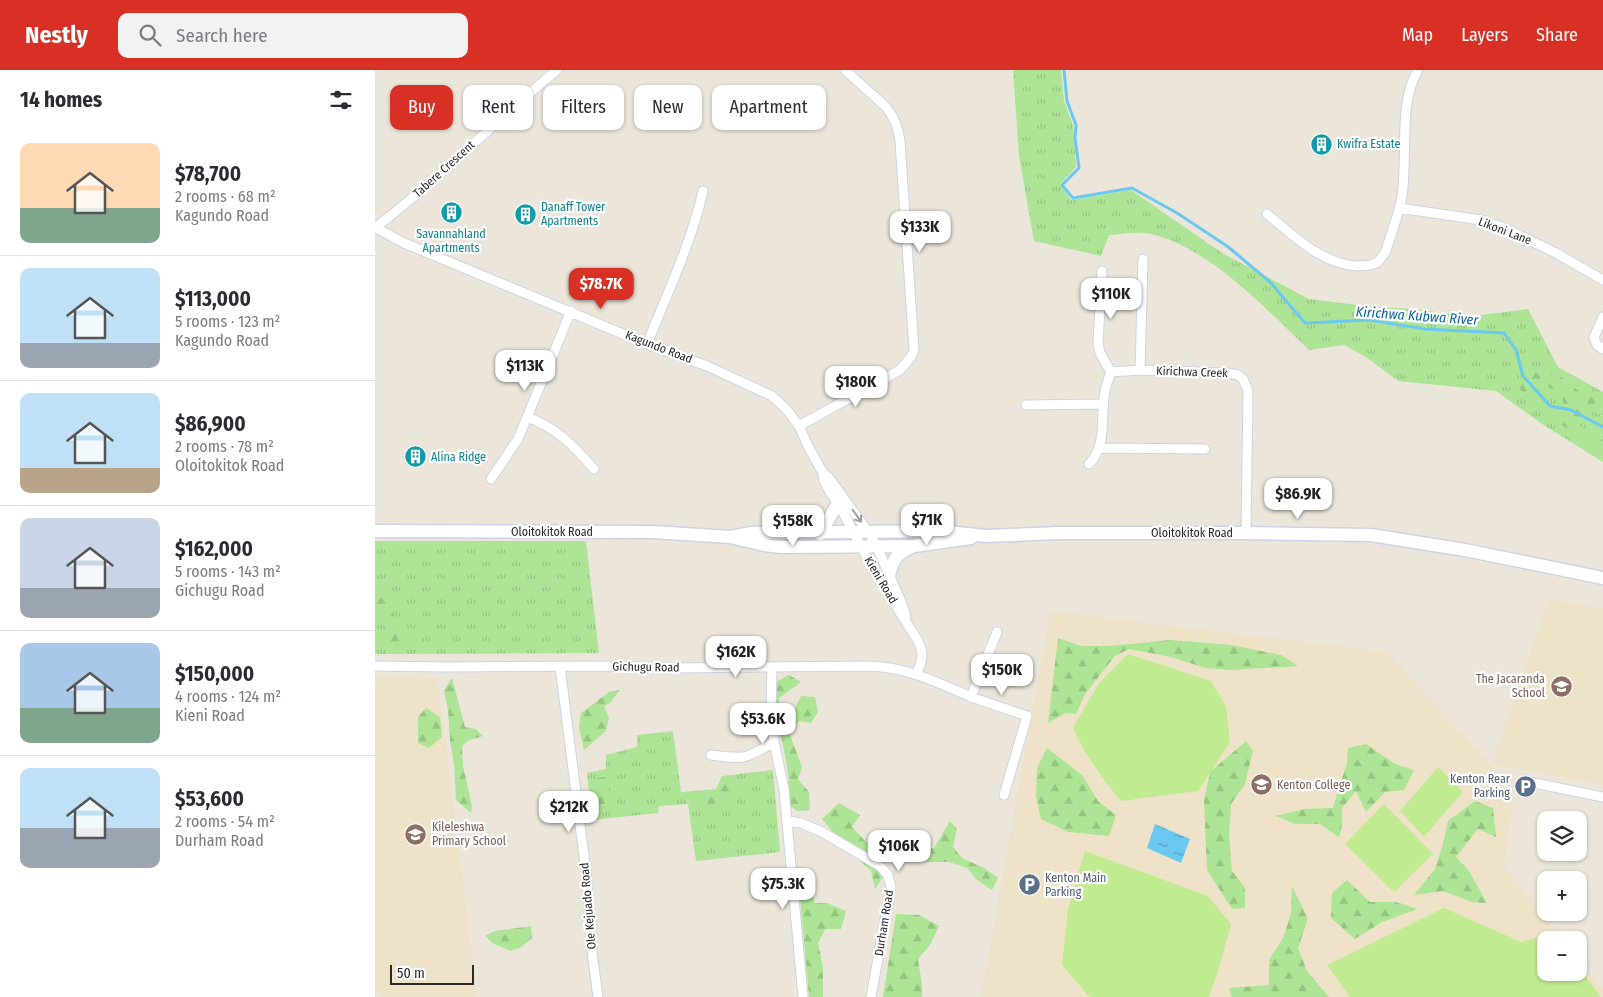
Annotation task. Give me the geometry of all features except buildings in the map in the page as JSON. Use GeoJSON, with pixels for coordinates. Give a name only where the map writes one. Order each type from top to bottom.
{"type":"FeatureCollection","features":[{"type":"Feature","properties":{"kind":"main road"},"geometry":{"type":"LineString","coordinates":[[820,534],[838,503]]}},
{"type":"Feature","properties":{"kind":"main road","name":"Oloitokitok Road"},"geometry":{"type":"LineString","coordinates":[[375,531],[653,532],[729,537],[781,547],[914,546],[986,536],[1059,533],[1371,535],[1465,550],[1603,578]]}},
{"type":"Feature","properties":{"kind":"main road","name":"Oloitokitok Road"},"geometry":{"type":"LineString","coordinates":[[729,537],[751,533],[820,534],[939,531],[986,536]]}},
{"type":"Feature","properties":{"kind":"main road"},"geometry":{"type":"LineString","coordinates":[[889,574],[896,556],[914,546]]}},
{"type":"Feature","properties":{"kind":"street","name":"Tabere Crescent"},"geometry":{"type":"LineString","coordinates":[[375,228],[420,192],[522,99],[557,70]]}},
{"type":"Feature","properties":{"kind":"street"},"geometry":{"type":"LineString","coordinates":[[799,426],[900,370],[911,357],[914,350],[900,141],[897,125],[886,107],[845,70]]}},
{"type":"Feature","properties":{"kind":"street"},"geometry":{"type":"LineString","coordinates":[[1267,214],[1308,247],[1331,260],[1366,266],[1376,263],[1386,251],[1402,195],[1408,97],[1412,80],[1418,70]]}},
{"type":"Feature","properties":{"kind":"street"},"geometry":{"type":"LineString","coordinates":[[647,344],[681,262],[703,191]]}},
{"type":"Feature","properties":{"kind":"street","name":"Likoni Lane"},"geometry":{"type":"LineString","coordinates":[[1399,208],[1481,220],[1503,227],[1556,253],[1603,280]]}},
{"type":"Feature","properties":{"kind":"street","name":"Kagundo Road"},"geometry":{"type":"LineString","coordinates":[[375,228],[404,243],[647,344],[707,366],[771,396],[787,410],[799,426],[823,473],[830,492],[854,533]]}},
{"type":"Feature","properties":{"kind":"street"},"geometry":{"type":"LineString","coordinates":[[1140,370],[1143,260]]}},
{"type":"Feature","properties":{"kind":"street"},"geometry":{"type":"LineString","coordinates":[[1089,464],[1095,458],[1100,448],[1105,390],[1111,372],[1100,352],[1098,343],[1102,271]]}},
{"type":"Feature","properties":{"kind":"street"},"geometry":{"type":"LineString","coordinates":[[491,480],[518,439],[571,311]]}},
{"type":"Feature","properties":{"kind":"street"},"geometry":{"type":"LineString","coordinates":[[1603,317],[1594,337],[1597,345],[1603,349]]}},
{"type":"Feature","properties":{"kind":"street","name":"Kirichwa Creek"},"geometry":{"type":"LineString","coordinates":[[1111,372],[1140,370],[1220,372],[1238,375],[1243,379],[1248,391],[1246,533]]}},
{"type":"Feature","properties":{"kind":"street"},"geometry":{"type":"LineString","coordinates":[[1027,405],[1103,404]]}},
{"type":"Feature","properties":{"kind":"street"},"geometry":{"type":"LineString","coordinates":[[527,417],[544,423],[560,434],[594,469]]}},
{"type":"Feature","properties":{"kind":"street"},"geometry":{"type":"LineString","coordinates":[[1100,448],[1205,449]]}},
{"type":"Feature","properties":{"kind":"street","name":"Kagundo Road"},"geometry":{"type":"LineString","coordinates":[[823,473],[829,478],[869,533]]}},
{"type":"Feature","properties":{"kind":"street","name":"Kieni Road"},"geometry":{"type":"LineString","coordinates":[[854,533],[873,569],[918,641],[922,654],[922,664],[916,674]]}},
{"type":"Feature","properties":{"kind":"street","name":"Kieni Road"},"geometry":{"type":"LineString","coordinates":[[869,533],[902,604],[909,626]]}},
{"type":"Feature","properties":{"kind":"street"},"geometry":{"type":"LineString","coordinates":[[971,697],[997,632]]}},
{"type":"Feature","properties":{"kind":"street","name":"Gichugu Road"},"geometry":{"type":"LineString","coordinates":[[375,666],[672,668],[871,666],[892,668],[916,674]]}},
{"type":"Feature","properties":{"kind":"street","name":"Ole Kejuado Road"},"geometry":{"type":"LineString","coordinates":[[560,666],[586,872],[598,997]]}},
{"type":"Feature","properties":{"kind":"street"},"geometry":{"type":"LineString","coordinates":[[772,667],[771,711],[774,742],[784,789],[803,997]]}},
{"type":"Feature","properties":{"kind":"street"},"geometry":{"type":"LineString","coordinates":[[916,674],[992,706],[1027,716],[1003,795]]}},
{"type":"Feature","properties":{"kind":"street"},"geometry":{"type":"LineString","coordinates":[[711,755],[737,758],[746,757],[753,755],[774,742]]}},
{"type":"Feature","properties":{"kind":"street"},"geometry":{"type":"LineString","coordinates":[[1530,782],[1603,797]]}},
{"type":"Feature","properties":{"kind":"street","name":"Durham Road"},"geometry":{"type":"LineString","coordinates":[[787,821],[801,823],[823,832],[880,866],[888,874],[891,887],[871,997]]}},
{"type":"Feature","properties":{"kind":"shaded area","name":"Kenton College"},"geometry":{"type":"Polygon","coordinates":[[[1548,599],[1603,608],[1603,785],[1493,765],[1513,804],[1504,867],[1537,908],[1537,921],[1548,921],[1556,931],[1537,931],[1537,981],[1587,981],[1587,969],[1603,988],[1603,997],[981,997],[1050,611],[1386,652],[1492,765],[1548,599]]]}},
{"type":"Feature","properties":{"kind":"shaded area","name":"Kileleshwa Primary School"},"geometry":{"type":"Polygon","coordinates":[[[375,678],[438,678],[477,997],[383,997],[375,990],[375,678]]]}},
{"type":"Feature","properties":{"kind":"green space"},"geometry":{"type":"Polygon","coordinates":[[[1013,70],[1061,70],[1064,101],[1073,125],[1076,167],[1060,184],[1071,200],[1131,190],[1222,253],[1309,299],[1373,307],[1417,309],[1467,317],[1528,309],[1558,367],[1603,392],[1603,462],[1542,424],[1496,391],[1398,381],[1366,357],[1344,345],[1309,350],[1236,282],[1195,252],[1173,241],[1146,233],[1109,235],[1101,256],[1034,241],[1019,156],[1013,70]]]}},
{"type":"Feature","properties":{"kind":"green space"},"geometry":{"type":"Polygon","coordinates":[[[1532,372],[1560,376],[1579,391],[1603,401],[1603,415],[1589,409],[1578,425],[1603,439],[1603,445],[1599,449],[1562,425],[1563,396],[1549,387],[1524,393],[1511,383],[1532,372]]]}},
{"type":"Feature","properties":{"kind":"green space"},"geometry":{"type":"Polygon","coordinates":[[[375,541],[586,541],[599,653],[375,654],[375,541]]]}},
{"type":"Feature","properties":{"kind":"green space"},"geometry":{"type":"Polygon","coordinates":[[[377,596],[394,601],[393,626],[401,632],[405,645],[382,642],[385,607],[380,613],[375,610],[377,596]]]}},
{"type":"Feature","properties":{"kind":"green space"},"geometry":{"type":"Polygon","coordinates":[[[1058,638],[1081,646],[1108,646],[1171,640],[1231,645],[1281,655],[1298,666],[1231,670],[1205,668],[1171,657],[1129,649],[1115,656],[1085,694],[1076,714],[1066,713],[1048,723],[1058,638]]]}},
{"type":"Feature","properties":{"kind":"green space"},"geometry":{"type":"Polygon","coordinates":[[[1128,654],[1211,681],[1226,706],[1230,742],[1198,791],[1121,801],[1094,766],[1083,748],[1073,728],[1099,683],[1128,654]]]}},
{"type":"Feature","properties":{"kind":"green space"},"geometry":{"type":"Polygon","coordinates":[[[789,675],[801,682],[779,698],[779,714],[793,713],[801,696],[815,697],[818,712],[811,723],[799,721],[790,735],[802,767],[798,779],[809,792],[810,810],[797,811],[780,797],[789,781],[786,760],[779,726],[766,700],[776,682],[789,675]]]}},
{"type":"Feature","properties":{"kind":"green space"},"geometry":{"type":"Polygon","coordinates":[[[452,678],[465,727],[476,729],[483,736],[469,740],[462,746],[463,766],[472,806],[471,813],[456,800],[448,710],[444,690],[452,678]]]}},
{"type":"Feature","properties":{"kind":"green space"},"geometry":{"type":"Polygon","coordinates":[[[620,690],[610,703],[604,706],[609,718],[606,731],[584,750],[579,728],[581,713],[609,692],[620,690]]]}},
{"type":"Feature","properties":{"kind":"green space"},"geometry":{"type":"Polygon","coordinates":[[[426,708],[440,717],[442,737],[429,748],[418,743],[418,717],[426,708]]]}},
{"type":"Feature","properties":{"kind":"green space"},"geometry":{"type":"Polygon","coordinates":[[[673,731],[681,792],[716,789],[722,776],[773,770],[780,852],[696,861],[688,804],[659,806],[658,813],[592,820],[587,773],[606,769],[606,755],[637,747],[637,735],[673,731]]]}},
{"type":"Feature","properties":{"kind":"green space"},"geometry":{"type":"Polygon","coordinates":[[[1246,741],[1253,751],[1245,784],[1231,804],[1229,836],[1232,871],[1245,888],[1245,908],[1232,909],[1207,870],[1204,800],[1210,772],[1246,741]]]}},
{"type":"Feature","properties":{"kind":"green space"},"geometry":{"type":"Polygon","coordinates":[[[1366,744],[1395,764],[1414,770],[1404,790],[1385,792],[1366,812],[1356,791],[1342,808],[1342,826],[1339,837],[1320,824],[1295,824],[1276,816],[1305,809],[1333,808],[1347,763],[1348,748],[1366,744]]]}},
{"type":"Feature","properties":{"kind":"green space"},"geometry":{"type":"Polygon","coordinates":[[[1047,748],[1082,775],[1098,801],[1116,815],[1109,836],[1068,832],[1041,819],[1036,797],[1037,768],[1047,748]]]}},
{"type":"Feature","properties":{"kind":"green space"},"geometry":{"type":"Polygon","coordinates":[[[1438,767],[1463,792],[1424,837],[1400,811],[1438,767]]]}},
{"type":"Feature","properties":{"kind":"green space"},"geometry":{"type":"Polygon","coordinates":[[[605,777],[610,780],[609,792],[614,805],[598,814],[593,787],[596,778],[605,777]]]}},
{"type":"Feature","properties":{"kind":"green space"},"geometry":{"type":"Polygon","coordinates":[[[729,781],[738,788],[725,796],[714,808],[705,803],[702,796],[717,792],[729,781]]]}},
{"type":"Feature","properties":{"kind":"green space"},"geometry":{"type":"Polygon","coordinates":[[[1475,801],[1493,808],[1496,837],[1478,829],[1456,857],[1469,871],[1487,903],[1472,902],[1443,891],[1414,895],[1435,869],[1448,821],[1475,801]]]}},
{"type":"Feature","properties":{"kind":"green space"},"geometry":{"type":"Polygon","coordinates":[[[839,803],[860,815],[852,827],[865,841],[888,851],[900,842],[908,841],[923,850],[934,848],[950,821],[957,829],[953,847],[962,858],[984,868],[998,878],[992,890],[977,880],[967,868],[949,862],[904,862],[880,858],[883,877],[875,889],[871,871],[857,858],[839,847],[832,831],[822,819],[839,803]]]}},
{"type":"Feature","properties":{"kind":"green space"},"geometry":{"type":"Polygon","coordinates":[[[1384,804],[1433,854],[1394,892],[1345,844],[1384,804]]]}},
{"type":"Feature","properties":{"kind":"green space"},"geometry":{"type":"Polygon","coordinates":[[[1085,851],[1208,896],[1231,924],[1209,997],[1092,997],[1087,994],[1062,965],[1068,909],[1085,851]]]}},
{"type":"Feature","properties":{"kind":"green space"},"geometry":{"type":"Polygon","coordinates":[[[1347,880],[1370,902],[1396,902],[1417,909],[1382,922],[1355,939],[1331,918],[1332,893],[1347,880]]]}},
{"type":"Feature","properties":{"kind":"green space"},"geometry":{"type":"Polygon","coordinates":[[[799,885],[810,885],[815,903],[827,903],[846,911],[841,929],[825,929],[818,943],[823,967],[823,997],[809,997],[799,885]]]}},
{"type":"Feature","properties":{"kind":"green space"},"geometry":{"type":"Polygon","coordinates":[[[1292,886],[1308,919],[1298,948],[1307,971],[1329,997],[1232,997],[1229,988],[1269,985],[1269,960],[1283,938],[1291,914],[1292,886]]]}},
{"type":"Feature","properties":{"kind":"green space"},"geometry":{"type":"Polygon","coordinates":[[[1444,908],[1521,942],[1537,938],[1537,981],[1587,981],[1587,979],[1601,997],[1350,997],[1327,965],[1444,908]]]}},
{"type":"Feature","properties":{"kind":"green space"},"geometry":{"type":"Polygon","coordinates":[[[896,914],[919,915],[939,926],[930,945],[918,959],[922,997],[883,997],[896,914]]]}},
{"type":"Feature","properties":{"kind":"green space"},"geometry":{"type":"Polygon","coordinates":[[[531,926],[532,938],[521,947],[511,951],[494,944],[485,936],[495,931],[531,926]]]}},
{"type":"Feature","properties":{"kind":"water"},"geometry":{"type":"Polygon","coordinates":[[[1155,824],[1190,839],[1181,863],[1147,848],[1155,824]]]}},
{"type":"Feature","properties":{"kind":"waterway","name":"Kirichwa Kubwa River"},"geometry":{"type":"LineString","coordinates":[[1064,70],[1067,101],[1076,125],[1075,138],[1079,168],[1062,185],[1073,198],[1132,188],[1177,213],[1227,246],[1270,282],[1305,323],[1369,320],[1425,329],[1504,333],[1516,350],[1523,376],[1550,406],[1571,410],[1603,427]]}},
{"type":"Feature","properties":{"kind":"place","name":"Kwifra Estate"},"geometry":{"type":"Point","coordinates":[1321,144]}},
{"type":"Feature","properties":{"kind":"place","name":"Savannahland Apartments"},"geometry":{"type":"Point","coordinates":[451,213]}},
{"type":"Feature","properties":{"kind":"place","name":"Danaff Tower Apartments"},"geometry":{"type":"Point","coordinates":[525,214]}},
{"type":"Feature","properties":{"kind":"place","name":"Alina Ridge"},"geometry":{"type":"Point","coordinates":[415,457]}},
{"type":"Feature","properties":{"kind":"place","name":"The Jacaranda School"},"geometry":{"type":"Point","coordinates":[1561,686]}},
{"type":"Feature","properties":{"kind":"place","name":"Kenton College"},"geometry":{"type":"Point","coordinates":[1261,785]}},
{"type":"Feature","properties":{"kind":"place","name":"Kenton Rear Parking"},"geometry":{"type":"Point","coordinates":[1526,786]}},
{"type":"Feature","properties":{"kind":"place","name":"Kileleshwa Primary School"},"geometry":{"type":"Point","coordinates":[416,834]}},
{"type":"Feature","properties":{"kind":"place","name":"Kenton Main Parking"},"geometry":{"type":"Point","coordinates":[1029,885]}}]}
